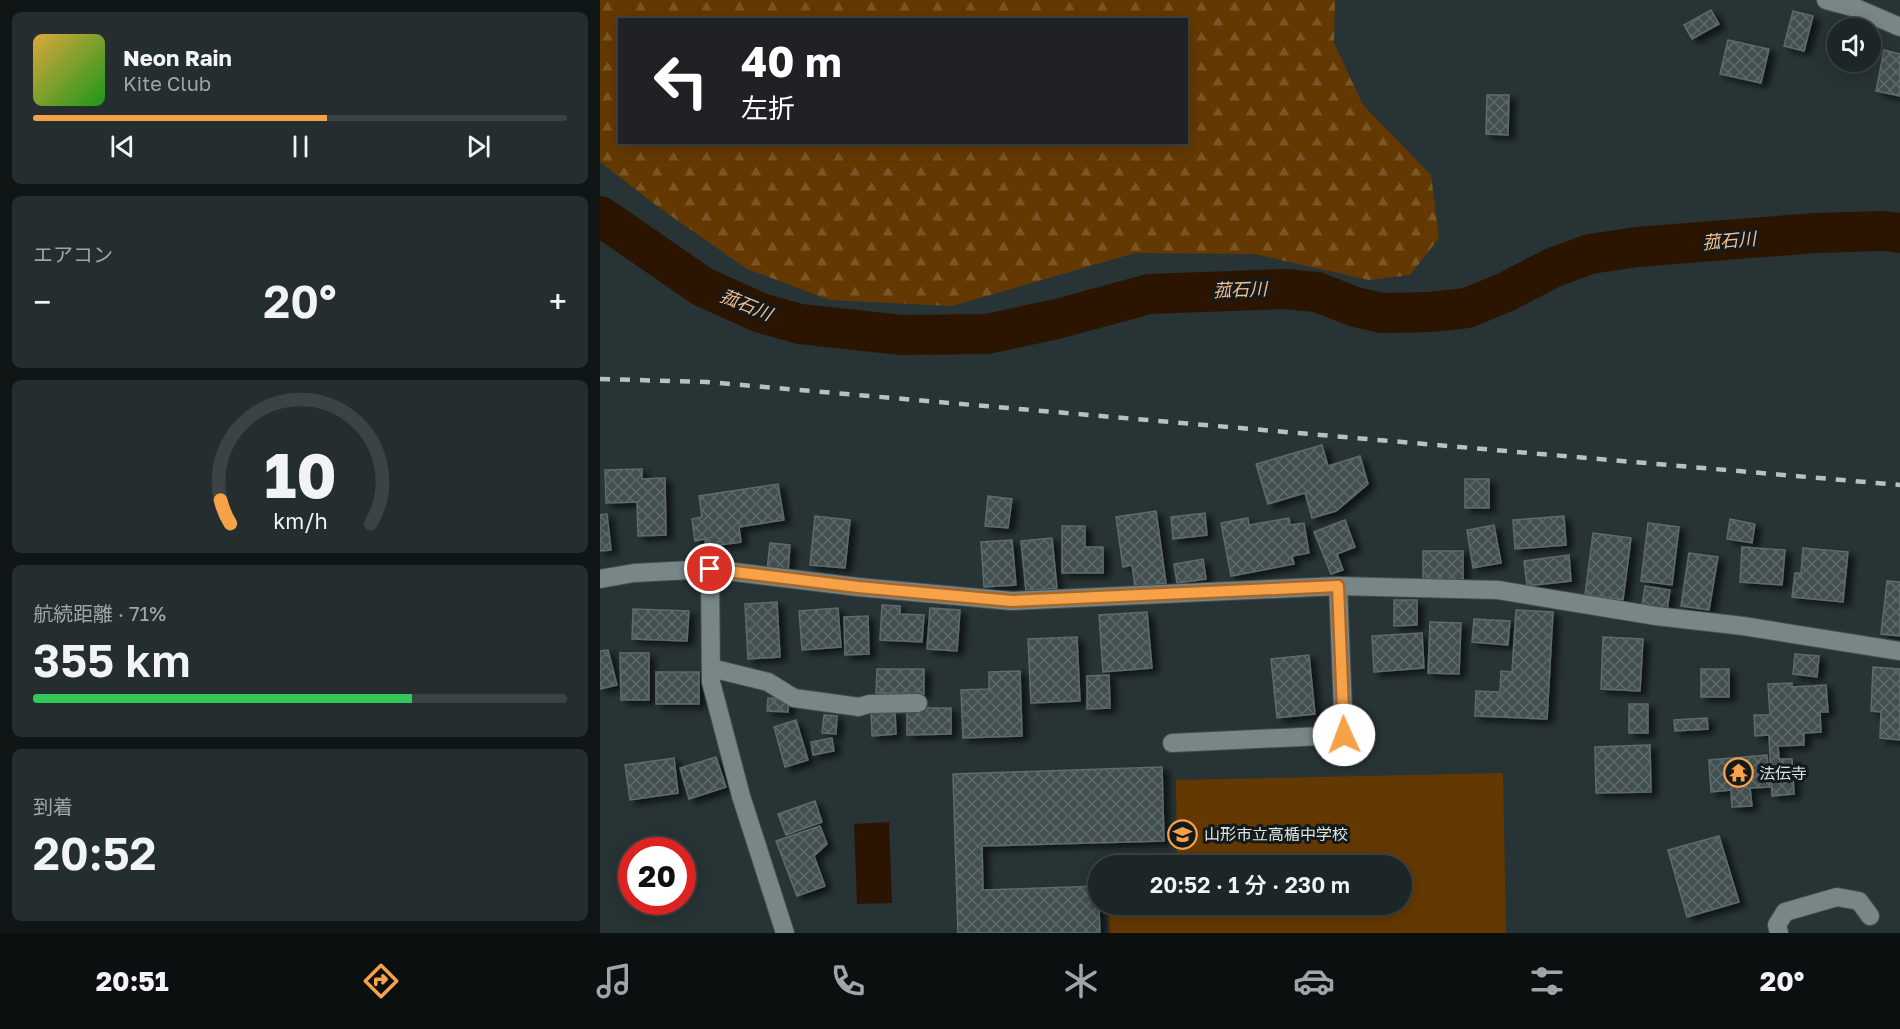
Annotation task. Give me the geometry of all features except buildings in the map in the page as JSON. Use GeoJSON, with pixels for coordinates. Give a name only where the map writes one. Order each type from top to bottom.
{"type":"FeatureCollection","features":[{"type":"Feature","properties":{"kind":"street"},"geometry":{"type":"LineString","coordinates":[[1826,0],[1856,8],[1900,27]]}},
{"type":"Feature","properties":{"kind":"street"},"geometry":{"type":"LineString","coordinates":[[600,579],[634,573],[710,569],[858,587],[1012,601],[1338,586],[1498,590],[1656,616],[1743,626],[1900,651]]}},
{"type":"Feature","properties":{"kind":"street"},"geometry":{"type":"LineString","coordinates":[[710,569],[711,682],[741,796],[785,933]]}},
{"type":"Feature","properties":{"kind":"street"},"geometry":{"type":"LineString","coordinates":[[1172,743],[1344,735],[1338,586]]}},
{"type":"Feature","properties":{"kind":"street"},"geometry":{"type":"LineString","coordinates":[[711,668],[768,682],[794,698],[859,707],[869,704],[918,703]]}},
{"type":"Feature","properties":{"kind":"street"},"geometry":{"type":"LineString","coordinates":[[1779,933],[1777,925],[1785,912],[1837,897],[1859,900],[1870,916]]}},
{"type":"Feature","properties":{"kind":"green space"},"geometry":{"type":"Polygon","coordinates":[[[600,0],[1335,0],[1334,43],[1363,105],[1431,175],[1439,238],[1410,275],[1369,280],[1255,254],[1135,253],[952,306],[830,300],[747,269],[661,209],[600,162],[600,0]]]}},
{"type":"Feature","properties":{"kind":"green space"},"geometry":{"type":"Polygon","coordinates":[[[1503,773],[1506,933],[1109,933],[1108,915],[1412,915],[1412,855],[1177,855],[1176,780],[1503,773]]]}},
{"type":"Feature","properties":{"kind":"shaded area"},"geometry":{"type":"Polygon","coordinates":[[[889,822],[892,903],[857,904],[854,824],[889,822]]]}},
{"type":"Feature","properties":{"kind":"waterway","name":"菰石川"},"geometry":{"type":"LineString","coordinates":[[600,216],[703,287],[761,313],[800,324],[902,335],[987,334],[1057,319],[1149,294],[1284,289],[1317,292],[1355,307],[1382,313],[1431,312],[1467,308],[1506,292],[1552,268],[1590,254],[1637,247],[1815,233],[1884,231],[1900,233]]}},
{"type":"Feature","properties":{"kind":"railway"},"geometry":{"type":"LineString","coordinates":[[600,379],[707,382],[1900,485]]}},
{"type":"Feature","properties":{"kind":"place","name":"法伝寺"},"geometry":{"type":"Point","coordinates":[1738,773]}},
{"type":"Feature","properties":{"kind":"place","name":"山形市立高楯中学校"},"geometry":{"type":"Point","coordinates":[1183,834]}},
{"type":"Feature","properties":{"kind":"route"},"geometry":{"type":"LineString","coordinates":[[710,569],[858,587],[1012,601],[1338,586],[1344,735]]}}]}
